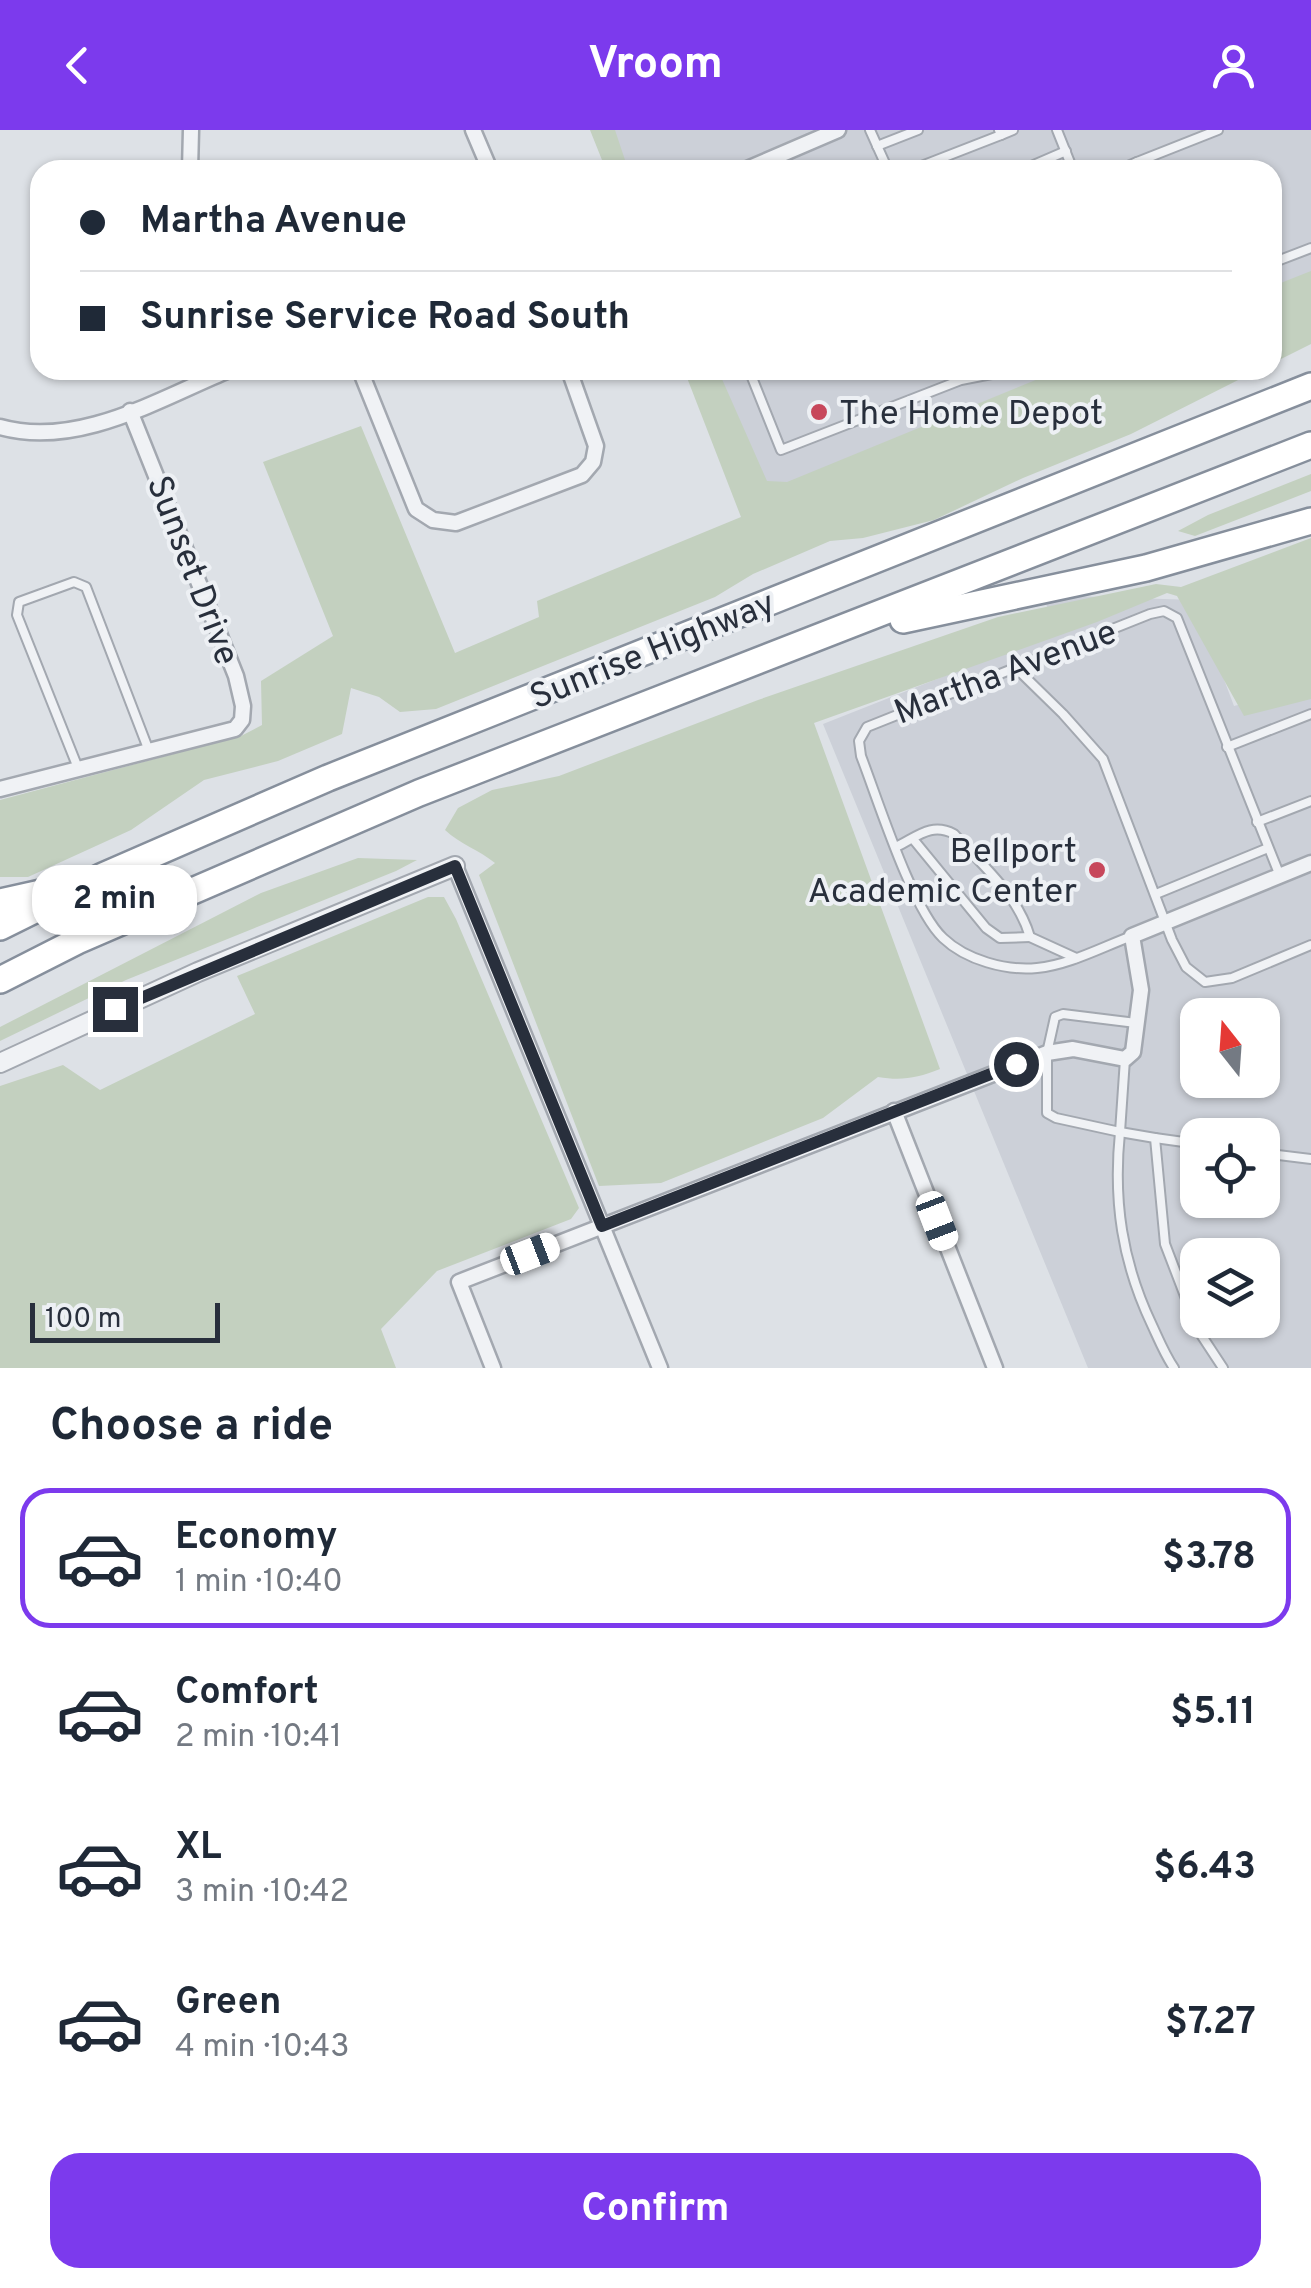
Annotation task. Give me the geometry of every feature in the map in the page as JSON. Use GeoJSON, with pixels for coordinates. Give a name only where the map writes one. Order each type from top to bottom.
{"type":"FeatureCollection","features":[{"type":"Feature","properties":{"kind":"highway","name":"Sunrise Highway"},"geometry":{"type":"LineString","coordinates":[[0,927],[103,876],[328,778],[1311,386]]}},
{"type":"Feature","properties":{"kind":"highway","name":"Sunrise Highway"},"geometry":{"type":"LineString","coordinates":[[0,980],[77,941],[419,793],[1311,445]]}},
{"type":"Feature","properties":{"kind":"highway"},"geometry":{"type":"LineString","coordinates":[[694,688],[908,619],[1146,568],[1311,521]]}},
{"type":"Feature","properties":{"kind":"highway"},"geometry":{"type":"LineString","coordinates":[[0,902],[103,876]]}},
{"type":"Feature","properties":{"kind":"street"},"geometry":{"type":"LineString","coordinates":[[190,160],[191,130]]}},
{"type":"Feature","properties":{"kind":"street"},"geometry":{"type":"LineString","coordinates":[[474,130],[486,160]]}},
{"type":"Feature","properties":{"kind":"street"},"geometry":{"type":"LineString","coordinates":[[768,160],[838,130]]}},
{"type":"Feature","properties":{"kind":"street"},"geometry":{"type":"LineString","coordinates":[[0,427],[34,434],[73,431],[204,380]]}},
{"type":"Feature","properties":{"kind":"street"},"geometry":{"type":"LineString","coordinates":[[364,380],[416,509],[446,524],[480,516],[574,479],[589,469],[595,439],[573,380]]}},
{"type":"Feature","properties":{"kind":"street","name":"Sunset Drive"},"geometry":{"type":"LineString","coordinates":[[130,410],[236,676],[243,706],[242,720],[235,729],[149,751]]}},
{"type":"Feature","properties":{"kind":"street"},"geometry":{"type":"LineString","coordinates":[[0,788],[149,751]]}},
{"type":"Feature","properties":{"kind":"street","name":"Martha Avenue"},"geometry":{"type":"LineString","coordinates":[[1132,936],[1311,863]]}},
{"type":"Feature","properties":{"kind":"street"},"geometry":{"type":"LineString","coordinates":[[0,1063],[182,980],[455,866],[660,1368]]}},
{"type":"Feature","properties":{"kind":"street"},"geometry":{"type":"LineString","coordinates":[[493,1368],[459,1282],[1047,1053],[1073,1048],[1125,1059],[1133,1052],[1141,990],[1132,936]]}},
{"type":"Feature","properties":{"kind":"street"},"geometry":{"type":"LineString","coordinates":[[894,1110],[995,1368]]}},
{"type":"Feature","properties":{"kind":"lane"},"geometry":{"type":"LineString","coordinates":[[870,130],[883,160]]}},
{"type":"Feature","properties":{"kind":"lane"},"geometry":{"type":"LineString","coordinates":[[877,146],[918,130]]}},
{"type":"Feature","properties":{"kind":"lane"},"geometry":{"type":"LineString","coordinates":[[935,160],[1014,130]]}},
{"type":"Feature","properties":{"kind":"lane"},"geometry":{"type":"LineString","coordinates":[[1057,130],[1069,160]]}},
{"type":"Feature","properties":{"kind":"lane"},"geometry":{"type":"LineString","coordinates":[[1152,160],[1218,130]]}},
{"type":"Feature","properties":{"kind":"lane"},"geometry":{"type":"LineString","coordinates":[[1051,160],[1066,151]]}},
{"type":"Feature","properties":{"kind":"lane"},"geometry":{"type":"LineString","coordinates":[[1282,259],[1311,248]]}},
{"type":"Feature","properties":{"kind":"lane"},"geometry":{"type":"LineString","coordinates":[[753,380],[781,450],[961,380]]}},
{"type":"Feature","properties":{"kind":"lane"},"geometry":{"type":"LineString","coordinates":[[78,768],[17,615],[19,602],[74,582],[86,588],[149,751]]}},
{"type":"Feature","properties":{"kind":"lane","name":"Martha Avenue"},"geometry":{"type":"LineString","coordinates":[[1132,936],[1037,968],[1000,965],[966,954],[942,937],[924,912],[860,756],[859,741],[867,727],[1150,614],[1164,612],[1176,618],[1280,876]]}},
{"type":"Feature","properties":{"kind":"lane"},"geometry":{"type":"LineString","coordinates":[[1015,667],[1103,760],[1186,967],[1204,982],[1232,978],[1311,945]]}},
{"type":"Feature","properties":{"kind":"lane"},"geometry":{"type":"LineString","coordinates":[[1226,747],[1311,714]]}},
{"type":"Feature","properties":{"kind":"lane"},"geometry":{"type":"LineString","coordinates":[[1257,822],[1311,801]]}},
{"type":"Feature","properties":{"kind":"lane"},"geometry":{"type":"LineString","coordinates":[[896,846],[929,829],[943,828],[954,834],[1012,899],[1030,937]]}},
{"type":"Feature","properties":{"kind":"lane"},"geometry":{"type":"LineString","coordinates":[[912,839],[986,928],[1000,938],[1030,937],[1076,958]]}},
{"type":"Feature","properties":{"kind":"lane"},"geometry":{"type":"LineString","coordinates":[[1156,894],[1268,848]]}},
{"type":"Feature","properties":{"kind":"lane"},"geometry":{"type":"LineString","coordinates":[[1137,1024],[1063,1014],[1055,1017],[1047,1053],[1047,1113],[1120,1132],[1180,1141]]}},
{"type":"Feature","properties":{"kind":"lane"},"geometry":{"type":"LineString","coordinates":[[1125,1059],[1116,1182],[1121,1236],[1136,1291],[1174,1368]]}},
{"type":"Feature","properties":{"kind":"lane"},"geometry":{"type":"LineString","coordinates":[[1155,1138],[1164,1244],[1198,1330],[1223,1368]]}},
{"type":"Feature","properties":{"kind":"lane"},"geometry":{"type":"LineString","coordinates":[[1280,1155],[1311,1159]]}},
{"type":"Feature","properties":{"kind":"shaded area"},"geometry":{"type":"Polygon","coordinates":[[[606,130],[1311,130],[1311,289],[1282,300],[1282,160],[620,160],[606,130]]]}},
{"type":"Feature","properties":{"kind":"shaded area"},"geometry":{"type":"Polygon","coordinates":[[[714,380],[1077,380],[766,500],[714,380]]]}},
{"type":"Feature","properties":{"kind":"shaded area","name":"Bellport Academic Center"},"geometry":{"type":"Polygon","coordinates":[[[1043,595],[1194,600],[1234,706],[1311,686],[1311,1368],[1088,1368],[823,724],[1056,632],[1043,595]]]}},
{"type":"Feature","properties":{"kind":"green space"},"geometry":{"type":"Polygon","coordinates":[[[590,130],[615,130],[625,160],[602,160],[590,130]]]}},
{"type":"Feature","properties":{"kind":"green space"},"geometry":{"type":"Polygon","coordinates":[[[1311,271],[1311,344],[1282,358],[1282,282],[1311,271]]]}},
{"type":"Feature","properties":{"kind":"green space"},"geometry":{"type":"Polygon","coordinates":[[[688,380],[722,380],[767,481],[787,482],[1036,380],[1238,380],[1131,434],[934,520],[863,538],[830,541],[753,574],[715,597],[436,709],[400,712],[379,697],[351,688],[342,734],[278,761],[204,780],[131,830],[28,877],[0,877],[0,800],[241,736],[262,725],[261,681],[333,636],[263,462],[361,426],[455,653],[539,617],[537,601],[741,517],[688,380]]]}},
{"type":"Feature","properties":{"kind":"green space"},"geometry":{"type":"Polygon","coordinates":[[[1311,474],[1311,491],[1195,536],[1178,531],[1208,515],[1311,474]]]}},
{"type":"Feature","properties":{"kind":"green space"},"geometry":{"type":"Polygon","coordinates":[[[1311,538],[1311,699],[1244,716],[1177,596],[1167,593],[1097,622],[814,723],[940,1069],[909,1078],[878,1077],[823,1118],[661,1183],[599,1186],[479,875],[495,863],[445,830],[458,808],[492,790],[559,776],[758,700],[998,617],[1156,584],[1181,587],[1311,538]]]}},
{"type":"Feature","properties":{"kind":"green space"},"geometry":{"type":"Polygon","coordinates":[[[358,858],[417,860],[126,980],[0,1041],[0,1027],[261,893],[358,858]]]}},
{"type":"Feature","properties":{"kind":"green space"},"geometry":{"type":"Polygon","coordinates":[[[428,897],[444,897],[456,919],[579,1208],[571,1219],[437,1271],[381,1329],[396,1368],[0,1368],[0,1086],[63,1065],[100,1090],[255,1014],[237,976],[428,897]]]}},
{"type":"Feature","properties":{"kind":"place","name":"The Home Depot"},"geometry":{"type":"Point","coordinates":[819,412]}},
{"type":"Feature","properties":{"kind":"place","name":"Bellport Academic Center"},"geometry":{"type":"Point","coordinates":[1097,870]}},
{"type":"Feature","properties":{"kind":"route"},"geometry":{"type":"LineString","coordinates":[[115,1009],[455,866],[602,1226],[1016,1064]]}}]}
